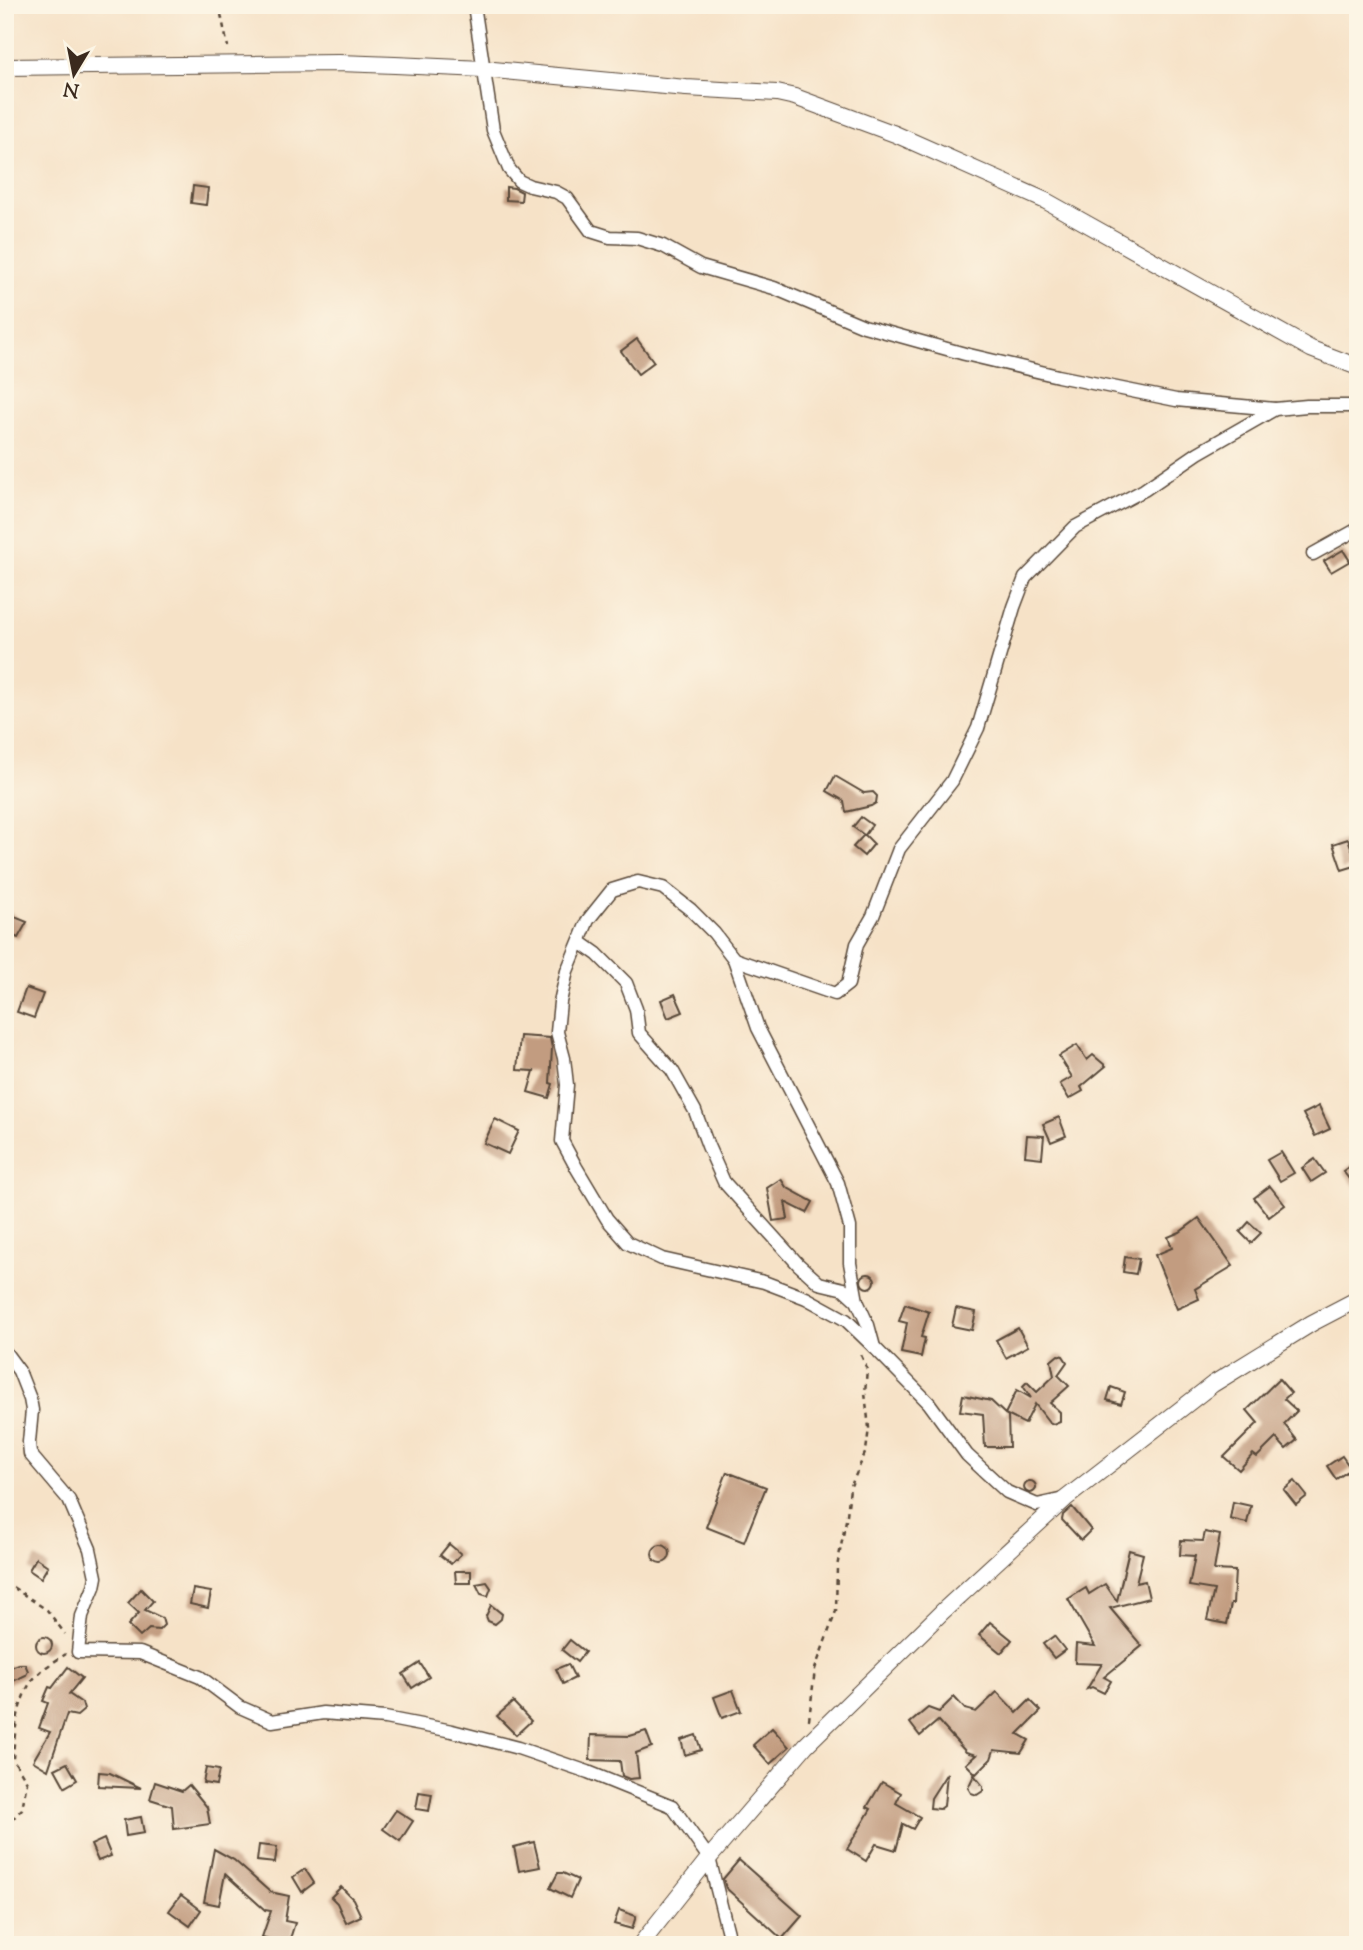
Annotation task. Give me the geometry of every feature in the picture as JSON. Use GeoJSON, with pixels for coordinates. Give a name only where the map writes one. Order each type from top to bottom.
{"type":"FeatureCollection","features":[{"type":"Feature","properties":{"kind":"street"},"geometry":{"type":"LineString","coordinates":[[474,5],[493,130],[509,169],[519,181],[567,198],[591,231],[610,237],[637,238],[663,246],[701,267],[774,288],[864,326],[1058,376],[1176,400],[1275,409],[1358,406]]}},
{"type":"Feature","properties":{"kind":"street"},"geometry":{"type":"LineString","coordinates":[[5,67],[350,64],[482,69],[685,88],[777,93],[807,101],[895,134],[1046,201],[1311,349],[1358,367]]}},
{"type":"Feature","properties":{"kind":"street"},"geometry":{"type":"LineString","coordinates":[[734,959],[835,994],[848,984],[857,944],[873,916],[899,849],[952,781],[978,729],[1025,578],[1075,527],[1144,490],[1198,453],[1275,409]]}},
{"type":"Feature","properties":{"kind":"street"},"geometry":{"type":"LineString","coordinates":[[1313,554],[1358,529]]}},
{"type":"Feature","properties":{"kind":"street"},"geometry":{"type":"LineString","coordinates":[[874,1347],[857,1301],[850,1263],[850,1227],[838,1183],[758,1028],[734,959],[714,933],[663,888],[638,883],[612,890],[589,920],[567,971],[557,1032],[567,1085],[562,1142],[607,1219],[628,1243],[662,1259],[764,1282],[806,1298],[846,1320],[929,1403],[967,1455],[1007,1492],[1037,1505],[1065,1499]]}},
{"type":"Feature","properties":{"kind":"street"},"geometry":{"type":"LineString","coordinates":[[580,942],[597,954],[626,983],[636,1009],[639,1033],[672,1070],[695,1111],[724,1182],[819,1283],[844,1289],[857,1301]]}},
{"type":"Feature","properties":{"kind":"street"},"geometry":{"type":"LineString","coordinates":[[640,1945],[709,1858],[806,1745],[943,1611],[1065,1499],[1213,1384],[1358,1298]]}},
{"type":"Feature","properties":{"kind":"street"},"geometry":{"type":"LineString","coordinates":[[5,1352],[19,1371],[30,1399],[30,1454],[69,1500],[90,1549],[96,1577],[82,1616],[79,1652],[140,1653],[200,1676],[240,1707],[271,1721],[323,1713],[385,1718],[452,1731],[518,1748],[673,1806],[709,1858],[732,1945]]}},
{"type":"Feature","properties":{"kind":"path"},"geometry":{"type":"LineString","coordinates":[[219,5],[232,64]]}},
{"type":"Feature","properties":{"kind":"path"},"geometry":{"type":"LineString","coordinates":[[809,1719],[815,1669],[836,1611],[837,1567],[850,1488],[866,1451],[869,1428],[865,1393],[867,1369],[856,1345]]}},
{"type":"Feature","properties":{"kind":"path"},"geometry":{"type":"LineString","coordinates":[[5,1583],[47,1610],[79,1652]]}},
{"type":"Feature","properties":{"kind":"path"},"geometry":{"type":"LineString","coordinates":[[5,1827],[22,1809],[27,1782],[13,1759],[20,1708],[28,1686],[52,1663],[68,1653],[79,1652]]}},
{"type":"Feature","properties":{"kind":"building"},"geometry":{"type":"Polygon","coordinates":[[[193,186],[208,188],[206,205],[191,203],[193,186]]]}},
{"type":"Feature","properties":{"kind":"building"},"geometry":{"type":"Polygon","coordinates":[[[506,187],[522,192],[521,201],[506,200],[506,187]]]}},
{"type":"Feature","properties":{"kind":"building"},"geometry":{"type":"Polygon","coordinates":[[[637,339],[654,362],[638,374],[621,351],[637,339]]]}},
{"type":"Feature","properties":{"kind":"building"},"geometry":{"type":"Polygon","coordinates":[[[1343,550],[1350,561],[1331,572],[1324,561],[1343,550]]]}},
{"type":"Feature","properties":{"kind":"building"},"geometry":{"type":"Polygon","coordinates":[[[835,776],[864,793],[873,792],[877,796],[876,803],[846,812],[844,801],[827,791],[835,776]]]}},
{"type":"Feature","properties":{"kind":"building"},"geometry":{"type":"Polygon","coordinates":[[[861,817],[872,825],[865,835],[874,844],[864,856],[853,847],[864,835],[853,827],[861,817]]]}},
{"type":"Feature","properties":{"kind":"building"},"geometry":{"type":"Polygon","coordinates":[[[1348,839],[1358,865],[1342,870],[1333,844],[1348,839]]]}},
{"type":"Feature","properties":{"kind":"building"},"geometry":{"type":"Polygon","coordinates":[[[5,907],[17,918],[27,922],[18,938],[5,932],[5,907]]]}},
{"type":"Feature","properties":{"kind":"building"},"geometry":{"type":"Polygon","coordinates":[[[26,988],[43,994],[34,1018],[17,1012],[26,988]]]}},
{"type":"Feature","properties":{"kind":"building"},"geometry":{"type":"Polygon","coordinates":[[[675,994],[683,1012],[668,1018],[661,1000],[675,994]]]}},
{"type":"Feature","properties":{"kind":"building"},"geometry":{"type":"Polygon","coordinates":[[[520,1036],[550,1038],[550,1083],[553,1084],[549,1098],[528,1092],[534,1071],[517,1070],[520,1036]]]}},
{"type":"Feature","properties":{"kind":"building"},"geometry":{"type":"Polygon","coordinates":[[[1077,1045],[1087,1060],[1093,1055],[1106,1066],[1081,1087],[1083,1091],[1069,1099],[1060,1084],[1072,1077],[1059,1056],[1077,1045]]]}},
{"type":"Feature","properties":{"kind":"building"},"geometry":{"type":"Polygon","coordinates":[[[1319,1106],[1330,1129],[1315,1136],[1303,1114],[1319,1106]]]}},
{"type":"Feature","properties":{"kind":"building"},"geometry":{"type":"Polygon","coordinates":[[[1059,1117],[1066,1136],[1051,1142],[1043,1124],[1059,1117]]]}},
{"type":"Feature","properties":{"kind":"building"},"geometry":{"type":"Polygon","coordinates":[[[495,1119],[519,1131],[508,1154],[484,1143],[495,1119]]]}},
{"type":"Feature","properties":{"kind":"building"},"geometry":{"type":"Polygon","coordinates":[[[1027,1135],[1044,1136],[1042,1158],[1025,1156],[1027,1135]]]}},
{"type":"Feature","properties":{"kind":"building"},"geometry":{"type":"Polygon","coordinates":[[[1281,1152],[1294,1173],[1280,1181],[1267,1160],[1281,1152]]]}},
{"type":"Feature","properties":{"kind":"building"},"geometry":{"type":"Polygon","coordinates":[[[1315,1159],[1325,1173],[1311,1182],[1302,1168],[1315,1159]]]}},
{"type":"Feature","properties":{"kind":"building"},"geometry":{"type":"Polygon","coordinates":[[[1358,1160],[1358,1191],[1343,1171],[1358,1160]]]}},
{"type":"Feature","properties":{"kind":"building"},"geometry":{"type":"Polygon","coordinates":[[[781,1179],[786,1187],[813,1202],[807,1213],[785,1202],[788,1219],[773,1221],[767,1188],[781,1179]]]}},
{"type":"Feature","properties":{"kind":"building"},"geometry":{"type":"Polygon","coordinates":[[[1270,1186],[1285,1205],[1269,1217],[1254,1198],[1270,1186]]]}},
{"type":"Feature","properties":{"kind":"building"},"geometry":{"type":"Polygon","coordinates":[[[1199,1218],[1233,1266],[1195,1289],[1199,1299],[1177,1309],[1155,1255],[1172,1248],[1168,1237],[1199,1218]]]}},
{"type":"Feature","properties":{"kind":"building"},"geometry":{"type":"Polygon","coordinates":[[[1249,1222],[1261,1233],[1251,1243],[1240,1232],[1249,1222]]]}},
{"type":"Feature","properties":{"kind":"building"},"geometry":{"type":"Polygon","coordinates":[[[1125,1257],[1139,1259],[1136,1274],[1123,1272],[1125,1257]]]}},
{"type":"Feature","properties":{"kind":"building"},"geometry":{"type":"Polygon","coordinates":[[[865,1274],[871,1274],[875,1281],[871,1288],[865,1288],[861,1284],[861,1278],[865,1274]]]}},
{"type":"Feature","properties":{"kind":"building"},"geometry":{"type":"Polygon","coordinates":[[[905,1304],[929,1312],[921,1337],[925,1338],[921,1357],[901,1353],[907,1323],[899,1321],[905,1304]]]}},
{"type":"Feature","properties":{"kind":"building"},"geometry":{"type":"Polygon","coordinates":[[[956,1308],[976,1312],[972,1330],[952,1326],[956,1308]]]}},
{"type":"Feature","properties":{"kind":"building"},"geometry":{"type":"Polygon","coordinates":[[[1018,1328],[1028,1346],[1006,1358],[996,1340],[1018,1328]]]}},
{"type":"Feature","properties":{"kind":"building"},"geometry":{"type":"Polygon","coordinates":[[[1058,1355],[1063,1356],[1067,1362],[1058,1375],[1069,1386],[1050,1403],[1060,1412],[1060,1421],[1053,1424],[1049,1422],[1035,1404],[1025,1424],[1005,1414],[1017,1390],[1031,1398],[1023,1386],[1027,1382],[1037,1392],[1054,1376],[1051,1361],[1058,1355]]]}},
{"type":"Feature","properties":{"kind":"building"},"geometry":{"type":"Polygon","coordinates":[[[1279,1379],[1291,1393],[1284,1399],[1297,1411],[1284,1424],[1297,1440],[1286,1449],[1276,1438],[1257,1457],[1253,1454],[1239,1470],[1224,1457],[1258,1423],[1247,1410],[1279,1379]]]}},
{"type":"Feature","properties":{"kind":"building"},"geometry":{"type":"Polygon","coordinates":[[[1111,1387],[1125,1392],[1121,1404],[1107,1400],[1111,1387]]]}},
{"type":"Feature","properties":{"kind":"building"},"geometry":{"type":"Polygon","coordinates":[[[963,1395],[991,1401],[1008,1416],[1009,1447],[985,1447],[983,1414],[960,1411],[963,1395]]]}},
{"type":"Feature","properties":{"kind":"building"},"geometry":{"type":"Polygon","coordinates":[[[1342,1456],[1351,1469],[1336,1479],[1327,1466],[1342,1456]]]}},
{"type":"Feature","properties":{"kind":"building"},"geometry":{"type":"Polygon","coordinates":[[[727,1472],[766,1487],[744,1542],[706,1527],[727,1472]]]}},
{"type":"Feature","properties":{"kind":"building"},"geometry":{"type":"Polygon","coordinates":[[[1030,1481],[1036,1487],[1030,1493],[1024,1487],[1030,1481]]]}},
{"type":"Feature","properties":{"kind":"building"},"geometry":{"type":"Polygon","coordinates":[[[1295,1481],[1307,1496],[1296,1505],[1284,1490],[1295,1481]]]}},
{"type":"Feature","properties":{"kind":"building"},"geometry":{"type":"Polygon","coordinates":[[[1233,1502],[1251,1506],[1247,1523],[1230,1519],[1233,1502]]]}},
{"type":"Feature","properties":{"kind":"building"},"geometry":{"type":"Polygon","coordinates":[[[1072,1507],[1091,1530],[1081,1540],[1062,1520],[1063,1515],[1072,1507]]]}},
{"type":"Feature","properties":{"kind":"building"},"geometry":{"type":"Polygon","coordinates":[[[1205,1532],[1220,1535],[1214,1570],[1235,1571],[1233,1604],[1227,1624],[1207,1620],[1214,1590],[1189,1586],[1195,1556],[1180,1555],[1181,1540],[1203,1541],[1205,1532]]]}},
{"type":"Feature","properties":{"kind":"building"},"geometry":{"type":"Polygon","coordinates":[[[449,1544],[461,1554],[451,1564],[440,1555],[449,1544]]]}},
{"type":"Feature","properties":{"kind":"building"},"geometry":{"type":"Polygon","coordinates":[[[661,1545],[667,1548],[670,1554],[667,1560],[661,1563],[655,1560],[652,1554],[655,1548],[661,1545]]]}},
{"type":"Feature","properties":{"kind":"building"},"geometry":{"type":"Polygon","coordinates":[[[1129,1550],[1143,1554],[1136,1583],[1145,1581],[1149,1598],[1110,1608],[1142,1646],[1104,1677],[1111,1681],[1104,1693],[1092,1687],[1087,1689],[1102,1664],[1075,1663],[1076,1644],[1095,1646],[1068,1599],[1086,1588],[1089,1594],[1105,1584],[1117,1601],[1129,1550]]]}},
{"type":"Feature","properties":{"kind":"building"},"geometry":{"type":"Polygon","coordinates":[[[36,1558],[48,1566],[41,1578],[29,1570],[36,1558]]]}},
{"type":"Feature","properties":{"kind":"building"},"geometry":{"type":"Polygon","coordinates":[[[455,1571],[471,1571],[471,1583],[456,1583],[455,1571]]]}},
{"type":"Feature","properties":{"kind":"building"},"geometry":{"type":"Polygon","coordinates":[[[487,1582],[491,1588],[488,1596],[481,1594],[476,1584],[487,1582]]]}},
{"type":"Feature","properties":{"kind":"building"},"geometry":{"type":"Polygon","coordinates":[[[141,1589],[153,1601],[145,1610],[162,1618],[164,1625],[159,1630],[149,1629],[140,1637],[128,1625],[139,1613],[128,1603],[141,1589]]]}},
{"type":"Feature","properties":{"kind":"building"},"geometry":{"type":"Polygon","coordinates":[[[193,1589],[211,1592],[208,1608],[190,1604],[193,1589]]]}},
{"type":"Feature","properties":{"kind":"building"},"geometry":{"type":"Polygon","coordinates":[[[491,1605],[502,1614],[495,1624],[488,1621],[486,1616],[491,1605]]]}},
{"type":"Feature","properties":{"kind":"building"},"geometry":{"type":"Polygon","coordinates":[[[990,1622],[1012,1640],[1001,1653],[979,1635],[990,1622]]]}},
{"type":"Feature","properties":{"kind":"building"},"geometry":{"type":"Polygon","coordinates":[[[1054,1636],[1065,1650],[1054,1658],[1043,1644],[1054,1636]]]}},
{"type":"Feature","properties":{"kind":"building"},"geometry":{"type":"Polygon","coordinates":[[[44,1637],[52,1645],[44,1653],[36,1645],[44,1637]]]}},
{"type":"Feature","properties":{"kind":"building"},"geometry":{"type":"Polygon","coordinates":[[[570,1640],[585,1652],[577,1662],[562,1650],[570,1640]]]}},
{"type":"Feature","properties":{"kind":"building"},"geometry":{"type":"Polygon","coordinates":[[[420,1663],[429,1677],[412,1688],[403,1674],[420,1663]]]}},
{"type":"Feature","properties":{"kind":"building"},"geometry":{"type":"Polygon","coordinates":[[[25,1664],[28,1671],[26,1675],[5,1685],[5,1666],[25,1664]]]}},
{"type":"Feature","properties":{"kind":"building"},"geometry":{"type":"Polygon","coordinates":[[[568,1664],[575,1678],[563,1684],[556,1669],[568,1664]]]}},
{"type":"Feature","properties":{"kind":"building"},"geometry":{"type":"Polygon","coordinates":[[[68,1667],[82,1678],[69,1694],[82,1703],[84,1710],[77,1716],[67,1714],[48,1770],[33,1761],[50,1732],[39,1728],[48,1703],[43,1701],[49,1687],[52,1688],[68,1667]]]}},
{"type":"Feature","properties":{"kind":"building"},"geometry":{"type":"Polygon","coordinates":[[[733,1690],[741,1711],[722,1718],[714,1697],[733,1690]]]}},
{"type":"Feature","properties":{"kind":"building"},"geometry":{"type":"Polygon","coordinates":[[[997,1692],[1017,1713],[1030,1700],[1041,1711],[1018,1734],[1029,1740],[1021,1753],[994,1750],[991,1759],[976,1774],[966,1764],[976,1755],[966,1752],[938,1721],[920,1736],[910,1723],[928,1708],[939,1712],[954,1697],[965,1709],[976,1712],[997,1692]]]}},
{"type":"Feature","properties":{"kind":"building"},"geometry":{"type":"Polygon","coordinates":[[[513,1702],[531,1721],[516,1735],[497,1716],[513,1702]]]}},
{"type":"Feature","properties":{"kind":"building"},"geometry":{"type":"Polygon","coordinates":[[[772,1728],[789,1747],[770,1764],[753,1745],[772,1728]]]}},
{"type":"Feature","properties":{"kind":"building"},"geometry":{"type":"Polygon","coordinates":[[[646,1731],[652,1747],[636,1753],[639,1778],[629,1779],[622,1776],[620,1761],[590,1760],[591,1735],[630,1736],[646,1731]]]}},
{"type":"Feature","properties":{"kind":"building"},"geometry":{"type":"Polygon","coordinates":[[[696,1735],[701,1750],[685,1755],[681,1740],[696,1735]]]}},
{"type":"Feature","properties":{"kind":"building"},"geometry":{"type":"Polygon","coordinates":[[[67,1763],[77,1780],[65,1787],[55,1769],[67,1763]]]}},
{"type":"Feature","properties":{"kind":"building"},"geometry":{"type":"Polygon","coordinates":[[[206,1768],[219,1770],[216,1785],[203,1783],[206,1768]]]}},
{"type":"Feature","properties":{"kind":"building"},"geometry":{"type":"Polygon","coordinates":[[[99,1772],[110,1773],[141,1788],[98,1786],[99,1772]]]}},
{"type":"Feature","properties":{"kind":"building"},"geometry":{"type":"Polygon","coordinates":[[[947,1773],[944,1806],[940,1809],[930,1808],[931,1798],[947,1773]]]}},
{"type":"Feature","properties":{"kind":"building"},"geometry":{"type":"Polygon","coordinates":[[[974,1775],[983,1786],[983,1791],[977,1795],[971,1793],[968,1788],[974,1775]]]}},
{"type":"Feature","properties":{"kind":"building"},"geometry":{"type":"Polygon","coordinates":[[[155,1782],[182,1791],[189,1785],[207,1807],[210,1824],[174,1829],[172,1806],[150,1799],[155,1782]]]}},
{"type":"Feature","properties":{"kind":"building"},"geometry":{"type":"Polygon","coordinates":[[[882,1782],[901,1793],[896,1803],[920,1817],[913,1829],[903,1824],[896,1850],[876,1844],[866,1861],[847,1849],[871,1809],[867,1807],[882,1782]]]}},
{"type":"Feature","properties":{"kind":"building"},"geometry":{"type":"Polygon","coordinates":[[[419,1792],[432,1794],[429,1811],[416,1809],[419,1792]]]}},
{"type":"Feature","properties":{"kind":"building"},"geometry":{"type":"Polygon","coordinates":[[[396,1810],[413,1821],[400,1841],[383,1829],[396,1810]]]}},
{"type":"Feature","properties":{"kind":"building"},"geometry":{"type":"Polygon","coordinates":[[[141,1817],[144,1833],[126,1836],[124,1820],[141,1817]]]}},
{"type":"Feature","properties":{"kind":"building"},"geometry":{"type":"Polygon","coordinates":[[[104,1839],[111,1856],[98,1861],[91,1845],[104,1839]]]}},
{"type":"Feature","properties":{"kind":"building"},"geometry":{"type":"Polygon","coordinates":[[[534,1842],[540,1867],[519,1871],[514,1847],[534,1842]]]}},
{"type":"Feature","properties":{"kind":"building"},"geometry":{"type":"Polygon","coordinates":[[[259,1845],[277,1847],[275,1863],[257,1861],[259,1845]]]}},
{"type":"Feature","properties":{"kind":"building"},"geometry":{"type":"Polygon","coordinates":[[[214,1849],[234,1860],[270,1892],[289,1896],[285,1921],[295,1923],[288,1945],[262,1937],[271,1911],[265,1910],[225,1874],[219,1905],[204,1902],[214,1849]]]}},
{"type":"Feature","properties":{"kind":"building"},"geometry":{"type":"Polygon","coordinates":[[[739,1860],[802,1916],[782,1939],[726,1888],[723,1879],[739,1860]]]}},
{"type":"Feature","properties":{"kind":"building"},"geometry":{"type":"Polygon","coordinates":[[[305,1869],[314,1883],[302,1892],[293,1877],[305,1869]]]}},
{"type":"Feature","properties":{"kind":"building"},"geometry":{"type":"Polygon","coordinates":[[[558,1873],[578,1880],[570,1898],[550,1888],[558,1873]]]}},
{"type":"Feature","properties":{"kind":"building"},"geometry":{"type":"Polygon","coordinates":[[[341,1887],[353,1899],[361,1916],[346,1923],[337,1903],[331,1897],[341,1887]]]}},
{"type":"Feature","properties":{"kind":"building"},"geometry":{"type":"Polygon","coordinates":[[[181,1895],[201,1910],[190,1926],[169,1911],[181,1895]]]}},
{"type":"Feature","properties":{"kind":"building"},"geometry":{"type":"Polygon","coordinates":[[[619,1910],[636,1916],[632,1929],[614,1924],[619,1910]]]}}]}
